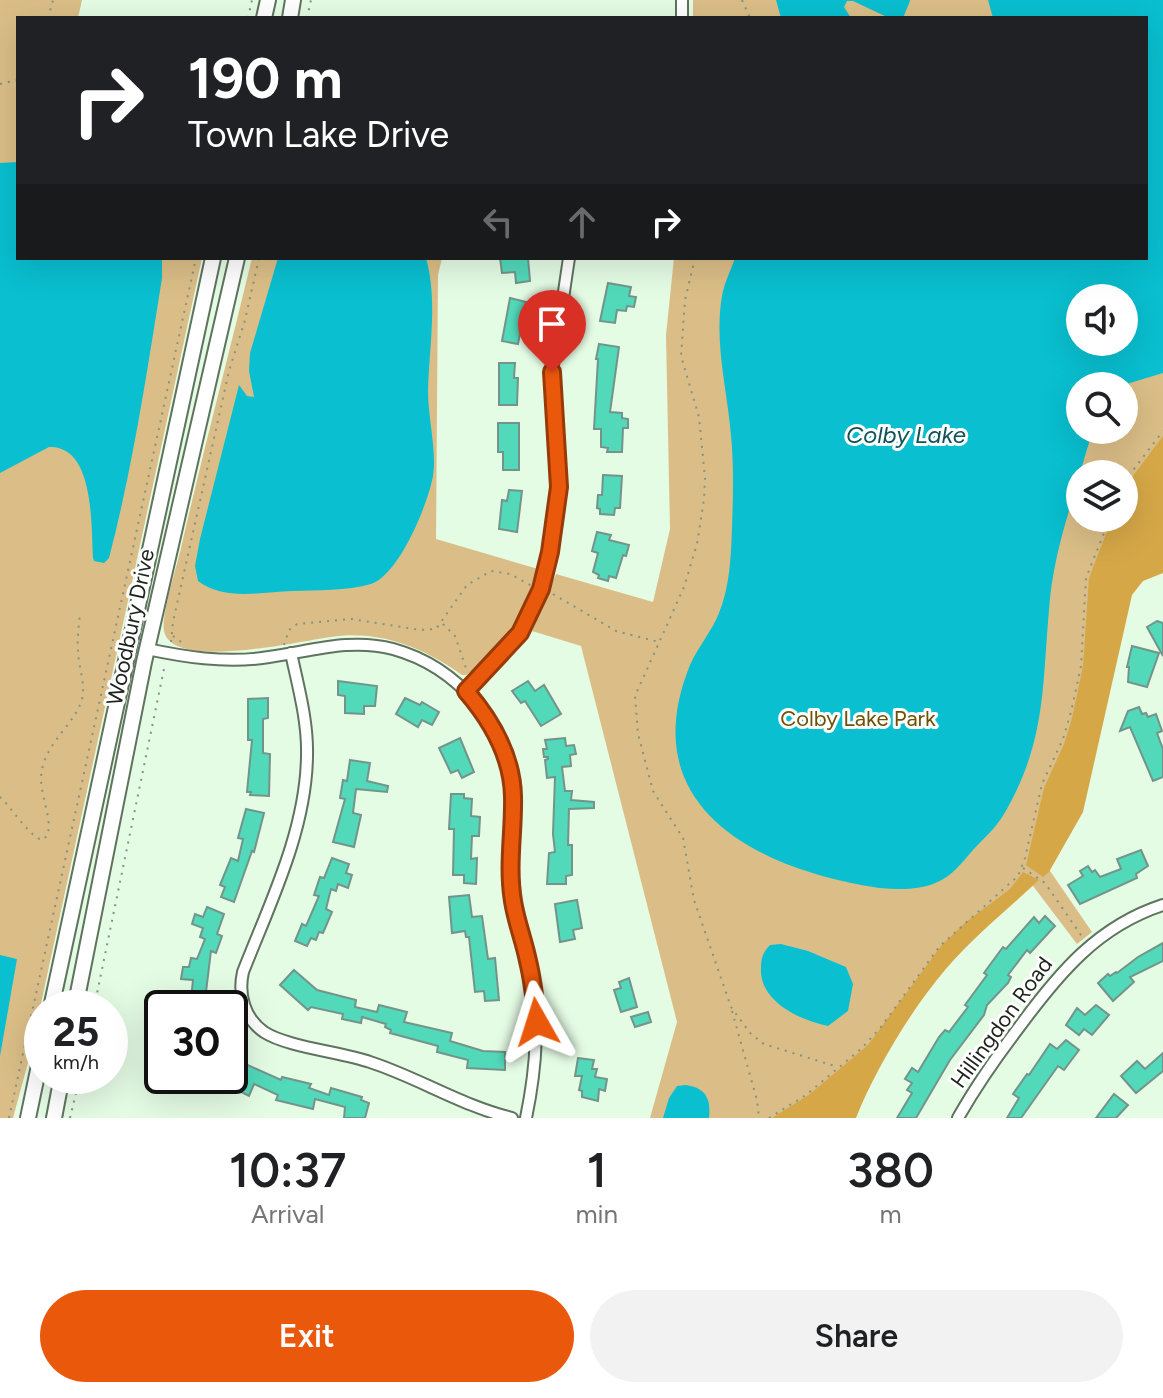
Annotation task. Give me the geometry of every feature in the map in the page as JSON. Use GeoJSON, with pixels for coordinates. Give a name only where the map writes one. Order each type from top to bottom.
{"type":"FeatureCollection","features":[{"type":"Feature","properties":{"kind":"main road","name":"Woodbury Drive"},"geometry":{"type":"LineString","coordinates":[[55,990],[213,260]]}},
{"type":"Feature","properties":{"kind":"main road","name":"Woodbury Drive"},"geometry":{"type":"LineString","coordinates":[[79,990],[147,649],[237,260]]}},
{"type":"Feature","properties":{"kind":"main road"},"geometry":{"type":"LineString","coordinates":[[28,1118],[33,1094]]}},
{"type":"Feature","properties":{"kind":"main road"},"geometry":{"type":"LineString","coordinates":[[54,1118],[59,1094]]}},
{"type":"Feature","properties":{"kind":"street"},"geometry":{"type":"LineString","coordinates":[[466,691],[520,633],[541,589],[548,562],[559,487],[552,372],[569,260]]}},
{"type":"Feature","properties":{"kind":"street"},"geometry":{"type":"LineString","coordinates":[[147,649],[223,660],[264,658],[286,650],[343,645],[392,649],[431,665],[466,691],[485,713],[499,739],[513,792],[510,881],[530,969],[537,1022],[536,1052],[526,1118]]}},
{"type":"Feature","properties":{"kind":"street"},"geometry":{"type":"LineString","coordinates":[[286,650],[304,719],[308,754],[306,782],[291,846],[243,972],[241,998],[247,1012],[256,1025],[280,1039],[368,1061],[397,1071],[468,1105],[512,1118]]}},
{"type":"Feature","properties":{"kind":"street","name":"Hillingdon Road"},"geometry":{"type":"LineString","coordinates":[[958,1118],[1002,1050],[1065,967],[1113,928],[1163,905]]}},
{"type":"Feature","properties":{"kind":"path"},"geometry":{"type":"LineString","coordinates":[[9,1118],[196,260]]}},
{"type":"Feature","properties":{"kind":"path"},"geometry":{"type":"LineString","coordinates":[[188,645],[172,635],[173,622],[229,371],[259,260]]}},
{"type":"Feature","properties":{"kind":"path"},"geometry":{"type":"LineString","coordinates":[[695,260],[685,300],[681,356],[699,417],[704,499],[697,544],[684,587],[635,696],[638,734],[653,791],[683,838],[694,900],[731,1007],[757,1100],[759,1118]]}},
{"type":"Feature","properties":{"kind":"path"},"geometry":{"type":"LineString","coordinates":[[1138,464],[1163,431]]}},
{"type":"Feature","properties":{"kind":"path"},"geometry":{"type":"LineString","coordinates":[[769,1118],[806,1095],[875,1034],[948,937],[1012,884],[1022,868],[1042,784],[1063,739],[1071,712],[1081,666],[1086,578],[1104,532]]}},
{"type":"Feature","properties":{"kind":"path"},"geometry":{"type":"LineString","coordinates":[[275,644],[286,650],[289,630],[301,624],[358,620],[425,631],[436,629],[464,589],[484,573],[501,571],[530,585]]}},
{"type":"Feature","properties":{"kind":"path"},"geometry":{"type":"LineString","coordinates":[[553,594],[616,631],[660,643]]}},
{"type":"Feature","properties":{"kind":"path"},"geometry":{"type":"LineString","coordinates":[[0,797],[18,815],[33,837],[42,840],[47,836],[50,826],[41,791],[42,769],[52,744],[77,710],[83,694],[78,648],[80,613]]}},
{"type":"Feature","properties":{"kind":"path"},"geometry":{"type":"LineString","coordinates":[[442,623],[455,636],[467,673],[466,691]]}},
{"type":"Feature","properties":{"kind":"path"},"geometry":{"type":"LineString","coordinates":[[98,990],[164,670]]}},
{"type":"Feature","properties":{"kind":"path"},"geometry":{"type":"LineString","coordinates":[[1022,868],[1045,883],[1081,936]]}},
{"type":"Feature","properties":{"kind":"path"},"geometry":{"type":"LineString","coordinates":[[731,1007],[750,1033],[764,1044],[838,1067]]}},
{"type":"Feature","properties":{"kind":"path"},"geometry":{"type":"LineString","coordinates":[[70,1118],[76,1094]]}},
{"type":"Feature","properties":{"kind":"green space"},"geometry":{"type":"Polygon","coordinates":[[[0,0],[82,0],[78,16],[16,16],[16,260],[202,260],[44,990],[24,990],[24,1077],[13,1118],[0,1118],[0,0]]]}},
{"type":"Feature","properties":{"kind":"green space","name":"Colby Lake Park"},"geometry":{"type":"Polygon","coordinates":[[[693,0],[1163,0],[1163,565],[1128,579],[1046,865],[1092,932],[1077,944],[1030,882],[942,965],[868,1080],[852,1118],[650,1118],[677,1022],[581,646],[532,631],[556,574],[653,602],[670,529],[666,335],[674,260],[1148,260],[1148,16],[693,16],[693,0]]]}},
{"type":"Feature","properties":{"kind":"green space"},"geometry":{"type":"Polygon","coordinates":[[[252,260],[442,260],[438,275],[436,539],[538,569],[527,600],[511,629],[491,654],[466,675],[418,650],[368,636],[340,636],[240,650],[190,650],[172,643],[164,631],[164,624],[252,260]]]}},
{"type":"Feature","properties":{"kind":"shaded area"},"geometry":{"type":"Polygon","coordinates":[[[1163,436],[1163,573],[1143,581],[1132,595],[1083,812],[1049,872],[1043,877],[1026,865],[1044,788],[1072,718],[1083,666],[1089,578],[1107,532],[1138,532],[1138,469],[1163,436]]]}},
{"type":"Feature","properties":{"kind":"shaded area"},"geometry":{"type":"Polygon","coordinates":[[[1023,872],[1039,880],[967,946],[932,986],[884,1061],[856,1118],[772,1118],[810,1094],[868,1045],[941,946],[966,922],[1010,889],[1023,872]]]}},
{"type":"Feature","properties":{"kind":"water"},"geometry":{"type":"Polygon","coordinates":[[[776,0],[910,0],[904,16],[885,16],[847,1],[844,7],[850,16],[780,16],[776,0]]]}},
{"type":"Feature","properties":{"kind":"water","name":"Colby Lake"},"geometry":{"type":"Polygon","coordinates":[[[988,0],[1163,0],[1163,373],[1138,381],[1138,372],[1066,372],[1066,444],[1089,444],[1084,460],[1066,460],[1066,521],[1051,593],[1043,690],[1035,739],[1018,788],[1004,814],[960,865],[936,883],[915,888],[871,887],[818,875],[778,860],[742,842],[712,818],[690,789],[677,754],[677,713],[690,665],[716,620],[728,582],[733,458],[720,348],[722,296],[734,260],[1148,260],[1148,16],[992,16],[988,0]]]}},
{"type":"Feature","properties":{"kind":"water"},"geometry":{"type":"Polygon","coordinates":[[[16,162],[16,260],[162,260],[162,278],[132,454],[118,523],[109,558],[104,563],[93,558],[88,490],[75,459],[64,450],[49,447],[0,473],[0,163],[16,162]]]}},
{"type":"Feature","properties":{"kind":"water"},"geometry":{"type":"Polygon","coordinates":[[[277,260],[426,260],[432,290],[428,391],[433,476],[419,520],[402,553],[381,578],[371,584],[342,589],[243,594],[219,591],[198,581],[195,566],[200,539],[239,385],[247,396],[254,397],[249,371],[250,353],[277,260]]]}},
{"type":"Feature","properties":{"kind":"water"},"geometry":{"type":"Polygon","coordinates":[[[781,944],[808,951],[846,967],[853,984],[848,1011],[828,1026],[794,1014],[774,999],[762,980],[761,961],[770,945],[781,944]]]}},
{"type":"Feature","properties":{"kind":"water"},"geometry":{"type":"Polygon","coordinates":[[[0,955],[17,959],[0,1056],[0,955]]]}},
{"type":"Feature","properties":{"kind":"water"},"geometry":{"type":"Polygon","coordinates":[[[686,1085],[706,1096],[709,1118],[663,1118],[669,1098],[677,1086],[686,1085]]]}},
{"type":"Feature","properties":{"kind":"building"},"geometry":{"type":"Polygon","coordinates":[[[500,260],[528,260],[530,281],[516,283],[515,272],[502,273],[500,260]]]}},
{"type":"Feature","properties":{"kind":"building"},"geometry":{"type":"Polygon","coordinates":[[[608,283],[631,287],[629,296],[636,297],[634,307],[627,306],[626,311],[617,310],[615,323],[600,321],[608,283]]]}},
{"type":"Feature","properties":{"kind":"building"},"geometry":{"type":"Polygon","coordinates":[[[510,298],[526,302],[518,344],[502,341],[510,298]]]}},
{"type":"Feature","properties":{"kind":"building"},"geometry":{"type":"Polygon","coordinates":[[[599,344],[619,347],[610,412],[622,413],[622,418],[628,419],[628,428],[623,428],[622,452],[607,452],[608,448],[601,447],[601,429],[594,429],[599,344]]]}},
{"type":"Feature","properties":{"kind":"building"},"geometry":{"type":"Polygon","coordinates":[[[499,363],[515,363],[517,405],[499,405],[499,363]]]}},
{"type":"Feature","properties":{"kind":"building"},"geometry":{"type":"Polygon","coordinates":[[[498,423],[519,423],[519,470],[503,470],[503,452],[498,452],[498,423]]]}},
{"type":"Feature","properties":{"kind":"building"},"geometry":{"type":"Polygon","coordinates":[[[603,475],[622,476],[620,508],[615,508],[614,515],[600,514],[597,508],[598,495],[602,495],[603,475]]]}},
{"type":"Feature","properties":{"kind":"building"},"geometry":{"type":"Polygon","coordinates":[[[509,490],[522,491],[517,532],[499,529],[502,500],[507,501],[509,490]]]}},
{"type":"Feature","properties":{"kind":"building"},"geometry":{"type":"Polygon","coordinates":[[[597,532],[611,535],[609,540],[629,545],[616,578],[609,576],[608,581],[598,578],[599,575],[593,572],[598,553],[592,551],[597,532]]]}},
{"type":"Feature","properties":{"kind":"building"},"geometry":{"type":"Polygon","coordinates":[[[1157,621],[1163,623],[1163,656],[1147,627],[1157,621]]]}},
{"type":"Feature","properties":{"kind":"building"},"geometry":{"type":"Polygon","coordinates":[[[1132,646],[1159,653],[1147,687],[1128,682],[1127,667],[1132,646]]]}},
{"type":"Feature","properties":{"kind":"building"},"geometry":{"type":"Polygon","coordinates":[[[338,681],[377,686],[375,706],[364,706],[364,714],[345,713],[345,696],[338,695],[338,681]]]}},
{"type":"Feature","properties":{"kind":"building"},"geometry":{"type":"Polygon","coordinates":[[[528,681],[535,691],[544,685],[561,714],[541,726],[525,701],[521,703],[512,691],[528,681]]]}},
{"type":"Feature","properties":{"kind":"building"},"geometry":{"type":"Polygon","coordinates":[[[268,698],[268,718],[263,719],[263,753],[270,754],[269,796],[250,795],[251,792],[247,792],[252,740],[248,740],[248,699],[268,698]]]}},
{"type":"Feature","properties":{"kind":"building"},"geometry":{"type":"Polygon","coordinates":[[[405,698],[420,705],[422,702],[439,712],[432,725],[422,720],[418,727],[396,714],[405,698]]]}},
{"type":"Feature","properties":{"kind":"building"},"geometry":{"type":"Polygon","coordinates":[[[1139,707],[1142,714],[1146,713],[1148,717],[1156,714],[1162,731],[1157,733],[1163,749],[1163,777],[1153,781],[1130,727],[1120,731],[1128,711],[1139,707]]]}},
{"type":"Feature","properties":{"kind":"building"},"geometry":{"type":"Polygon","coordinates":[[[460,738],[474,772],[462,778],[458,770],[451,773],[439,748],[460,738]]]}},
{"type":"Feature","properties":{"kind":"building"},"geometry":{"type":"Polygon","coordinates":[[[565,738],[566,746],[574,745],[576,754],[570,755],[571,766],[562,767],[565,791],[572,791],[571,800],[594,802],[594,808],[569,809],[568,845],[572,845],[572,875],[566,876],[566,884],[547,884],[549,853],[555,852],[555,777],[547,778],[545,760],[548,757],[544,757],[543,749],[547,749],[545,740],[565,738]]]}},
{"type":"Feature","properties":{"kind":"building"},"geometry":{"type":"Polygon","coordinates":[[[350,760],[370,763],[367,781],[388,786],[387,792],[356,789],[353,813],[361,815],[354,847],[333,842],[345,799],[340,798],[343,780],[347,781],[350,760]]]}},
{"type":"Feature","properties":{"kind":"building"},"geometry":{"type":"Polygon","coordinates":[[[451,794],[464,794],[464,798],[472,799],[471,816],[480,817],[479,836],[472,836],[471,859],[477,858],[476,884],[464,883],[464,875],[453,875],[454,829],[449,829],[451,794]]]}},
{"type":"Feature","properties":{"kind":"building"},"geometry":{"type":"Polygon","coordinates":[[[246,809],[264,813],[254,852],[234,902],[221,897],[225,887],[220,885],[231,858],[238,861],[243,839],[238,838],[246,809]]]}},
{"type":"Feature","properties":{"kind":"building"},"geometry":{"type":"Polygon","coordinates":[[[1141,850],[1148,866],[1136,874],[1137,878],[1080,904],[1068,885],[1083,876],[1080,871],[1088,866],[1100,877],[1121,869],[1117,859],[1141,850]]]}},
{"type":"Feature","properties":{"kind":"building"},"geometry":{"type":"Polygon","coordinates":[[[332,858],[349,864],[346,873],[352,875],[348,888],[338,884],[336,891],[331,889],[326,909],[332,912],[323,933],[319,932],[316,940],[311,938],[307,946],[295,941],[302,924],[306,926],[319,896],[314,895],[320,877],[324,878],[332,858]]]}},
{"type":"Feature","properties":{"kind":"building"},"geometry":{"type":"Polygon","coordinates":[[[469,895],[472,917],[482,916],[488,959],[495,958],[499,1000],[485,1001],[484,991],[475,992],[469,937],[466,937],[465,931],[452,933],[449,897],[469,895]]]}},
{"type":"Feature","properties":{"kind":"building"},"geometry":{"type":"Polygon","coordinates":[[[577,900],[582,928],[573,930],[575,939],[560,942],[555,904],[577,900]]]}},
{"type":"Feature","properties":{"kind":"building"},"geometry":{"type":"Polygon","coordinates":[[[207,907],[224,914],[217,934],[222,936],[216,953],[211,951],[206,990],[192,990],[193,980],[181,979],[183,967],[189,967],[191,958],[197,959],[205,939],[200,937],[203,928],[192,924],[195,914],[203,917],[207,907]]]}},
{"type":"Feature","properties":{"kind":"building"},"geometry":{"type":"Polygon","coordinates":[[[1045,916],[1055,926],[1030,953],[1027,950],[1008,975],[1011,977],[1008,983],[987,1005],[984,1015],[950,1060],[916,1118],[897,1118],[912,1093],[907,1090],[912,1083],[905,1079],[912,1068],[918,1072],[939,1037],[945,1030],[949,1032],[968,1007],[965,1005],[1003,947],[1006,949],[1034,917],[1039,923],[1045,916]]]}},
{"type":"Feature","properties":{"kind":"building"},"geometry":{"type":"Polygon","coordinates":[[[1163,943],[1163,961],[1130,977],[1134,982],[1113,1001],[1098,983],[1108,974],[1117,973],[1163,943]]]}},
{"type":"Feature","properties":{"kind":"building"},"geometry":{"type":"Polygon","coordinates":[[[294,970],[317,990],[356,1000],[355,1007],[377,1012],[379,1005],[407,1012],[404,1022],[452,1033],[450,1041],[483,1051],[505,1052],[505,1070],[467,1068],[468,1060],[437,1052],[438,1046],[390,1033],[386,1024],[362,1017],[361,1023],[342,1019],[343,1014],[311,1007],[308,1010],[280,985],[294,970]]]}},
{"type":"Feature","properties":{"kind":"building"},"geometry":{"type":"Polygon","coordinates":[[[629,978],[637,1007],[621,1012],[614,990],[621,988],[619,982],[629,978]]]}},
{"type":"Feature","properties":{"kind":"building"},"geometry":{"type":"Polygon","coordinates":[[[1096,1005],[1109,1015],[1092,1035],[1084,1029],[1079,1035],[1066,1025],[1077,1008],[1085,1015],[1096,1005]]]}},
{"type":"Feature","properties":{"kind":"building"},"geometry":{"type":"Polygon","coordinates":[[[648,1012],[651,1022],[635,1027],[631,1017],[648,1012]]]}},
{"type":"Feature","properties":{"kind":"building"},"geometry":{"type":"Polygon","coordinates":[[[1066,1040],[1079,1050],[1064,1070],[1058,1066],[1021,1118],[1007,1118],[1019,1098],[1013,1094],[1027,1074],[1050,1044],[1057,1049],[1066,1040]]]}},
{"type":"Feature","properties":{"kind":"building"},"geometry":{"type":"Polygon","coordinates":[[[1163,1053],[1163,1071],[1136,1093],[1121,1076],[1137,1061],[1145,1069],[1163,1053]]]}},
{"type":"Feature","properties":{"kind":"building"},"geometry":{"type":"Polygon","coordinates":[[[578,1058],[594,1060],[592,1069],[597,1069],[595,1077],[607,1079],[605,1091],[599,1089],[598,1101],[582,1097],[579,1090],[582,1076],[575,1076],[578,1058]]]}},
{"type":"Feature","properties":{"kind":"building"},"geometry":{"type":"Polygon","coordinates":[[[248,1065],[281,1080],[282,1077],[311,1084],[309,1088],[329,1095],[331,1088],[362,1097],[361,1100],[369,1103],[365,1118],[344,1118],[345,1107],[315,1099],[313,1109],[276,1100],[278,1095],[254,1084],[249,1096],[245,1094],[248,1094],[248,1065]]]}},
{"type":"Feature","properties":{"kind":"building"},"geometry":{"type":"Polygon","coordinates":[[[1114,1094],[1128,1105],[1116,1118],[1096,1118],[1114,1094]]]}},
{"type":"Feature","properties":{"kind":"route"},"geometry":{"type":"LineString","coordinates":[[537,1022],[528,959],[510,881],[513,792],[508,765],[485,713],[466,691],[520,633],[541,589],[557,514],[559,487],[552,372]]}}]}
